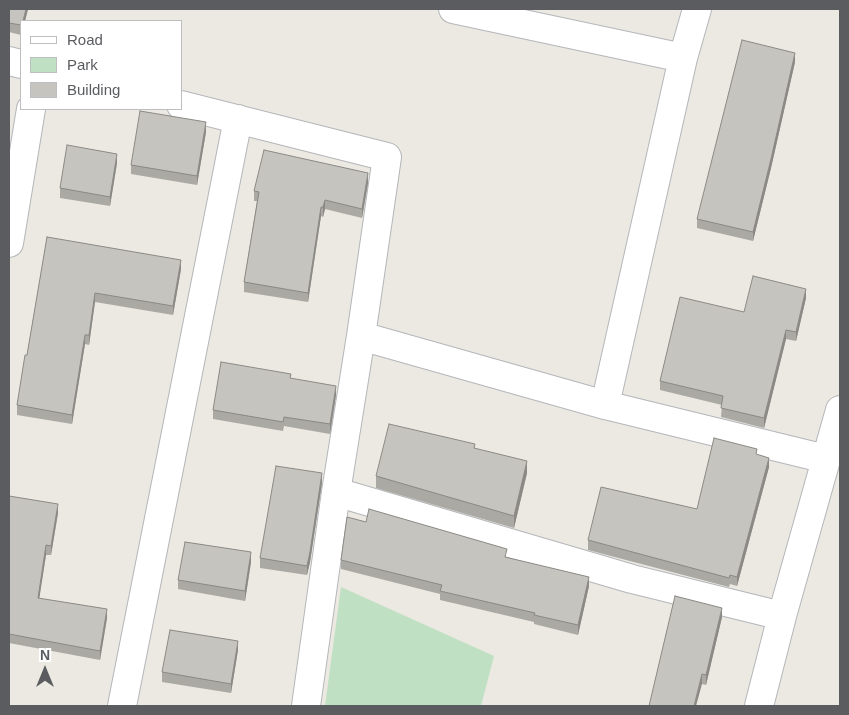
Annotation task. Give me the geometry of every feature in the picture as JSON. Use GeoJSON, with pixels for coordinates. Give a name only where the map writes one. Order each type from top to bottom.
{"type":"FeatureCollection","features":[{"type":"Feature","properties":{"kind":"street"},"geometry":{"type":"LineString","coordinates":[[453,9],[684,58]]}},
{"type":"Feature","properties":{"kind":"street"},"geometry":{"type":"LineString","coordinates":[[605,406],[684,58],[697,9]]}},
{"type":"Feature","properties":{"kind":"street"},"geometry":{"type":"LineString","coordinates":[[182,105],[387,157],[336,492],[306,706]]}},
{"type":"Feature","properties":{"kind":"street"},"geometry":{"type":"LineString","coordinates":[[9,243],[31,110]]}},
{"type":"Feature","properties":{"kind":"street"},"geometry":{"type":"LineString","coordinates":[[122,706],[238,119]]}},
{"type":"Feature","properties":{"kind":"street"},"geometry":{"type":"LineString","coordinates":[[361,336],[605,406],[826,459]]}},
{"type":"Feature","properties":{"kind":"street"},"geometry":{"type":"LineString","coordinates":[[759,706],[782,616],[840,410]]}},
{"type":"Feature","properties":{"kind":"street"},"geometry":{"type":"LineString","coordinates":[[336,492],[632,579],[782,616]]}},
{"type":"Feature","properties":{"kind":"green space"},"geometry":{"type":"Polygon","coordinates":[[[341,587],[494,656],[481,706],[325,706],[341,587]]]}},
{"type":"Feature","properties":{"kind":"building"},"geometry":{"type":"Polygon","coordinates":[[[9,9],[26,9],[23,20],[20,20],[20,25],[9,23],[9,9]]]}},
{"type":"Feature","properties":{"kind":"building"},"geometry":{"type":"Polygon","coordinates":[[[742,40],[795,53],[753,232],[697,219],[742,40]]]}},
{"type":"Feature","properties":{"kind":"building"},"geometry":{"type":"Polygon","coordinates":[[[140,111],[206,122],[197,176],[131,165],[140,111]]]}},
{"type":"Feature","properties":{"kind":"building"},"geometry":{"type":"Polygon","coordinates":[[[67,145],[117,154],[110,197],[60,188],[67,145]]]}},
{"type":"Feature","properties":{"kind":"building"},"geometry":{"type":"Polygon","coordinates":[[[264,150],[368,173],[362,209],[325,200],[323,207],[321,207],[308,293],[244,282],[259,192],[254,191],[264,150]]]}},
{"type":"Feature","properties":{"kind":"building"},"geometry":{"type":"Polygon","coordinates":[[[47,237],[181,260],[173,306],[95,293],[89,335],[85,335],[72,415],[17,405],[47,237]]]}},
{"type":"Feature","properties":{"kind":"building"},"geometry":{"type":"Polygon","coordinates":[[[753,276],[806,289],[796,332],[786,330],[764,418],[721,408],[723,396],[660,381],[680,297],[744,312],[753,276]]]}},
{"type":"Feature","properties":{"kind":"building"},"geometry":{"type":"Polygon","coordinates":[[[221,362],[291,374],[290,378],[336,386],[330,424],[284,417],[283,422],[213,410],[221,362]]]}},
{"type":"Feature","properties":{"kind":"building"},"geometry":{"type":"Polygon","coordinates":[[[389,424],[475,444],[474,448],[527,461],[514,516],[376,476],[389,424]]]}},
{"type":"Feature","properties":{"kind":"building"},"geometry":{"type":"Polygon","coordinates":[[[714,438],[757,449],[756,454],[769,458],[737,577],[730,575],[729,578],[588,540],[601,487],[697,509],[714,438]]]}},
{"type":"Feature","properties":{"kind":"building"},"geometry":{"type":"Polygon","coordinates":[[[276,466],[322,473],[307,566],[260,558],[276,466]]]}},
{"type":"Feature","properties":{"kind":"building"},"geometry":{"type":"Polygon","coordinates":[[[9,496],[58,504],[51,546],[46,545],[38,598],[107,609],[100,651],[9,634],[9,496]]]}},
{"type":"Feature","properties":{"kind":"building"},"geometry":{"type":"Polygon","coordinates":[[[369,509],[507,549],[505,557],[589,577],[578,625],[440,591],[442,585],[341,560],[347,517],[366,522],[369,509]]]}},
{"type":"Feature","properties":{"kind":"building"},"geometry":{"type":"Polygon","coordinates":[[[185,542],[251,552],[245,591],[178,580],[185,542]]]}},
{"type":"Feature","properties":{"kind":"building"},"geometry":{"type":"Polygon","coordinates":[[[675,596],[722,608],[706,675],[702,674],[694,706],[649,706],[675,596]]]}},
{"type":"Feature","properties":{"kind":"building"},"geometry":{"type":"Polygon","coordinates":[[[170,630],[238,641],[231,684],[162,672],[170,630]]]}}]}
